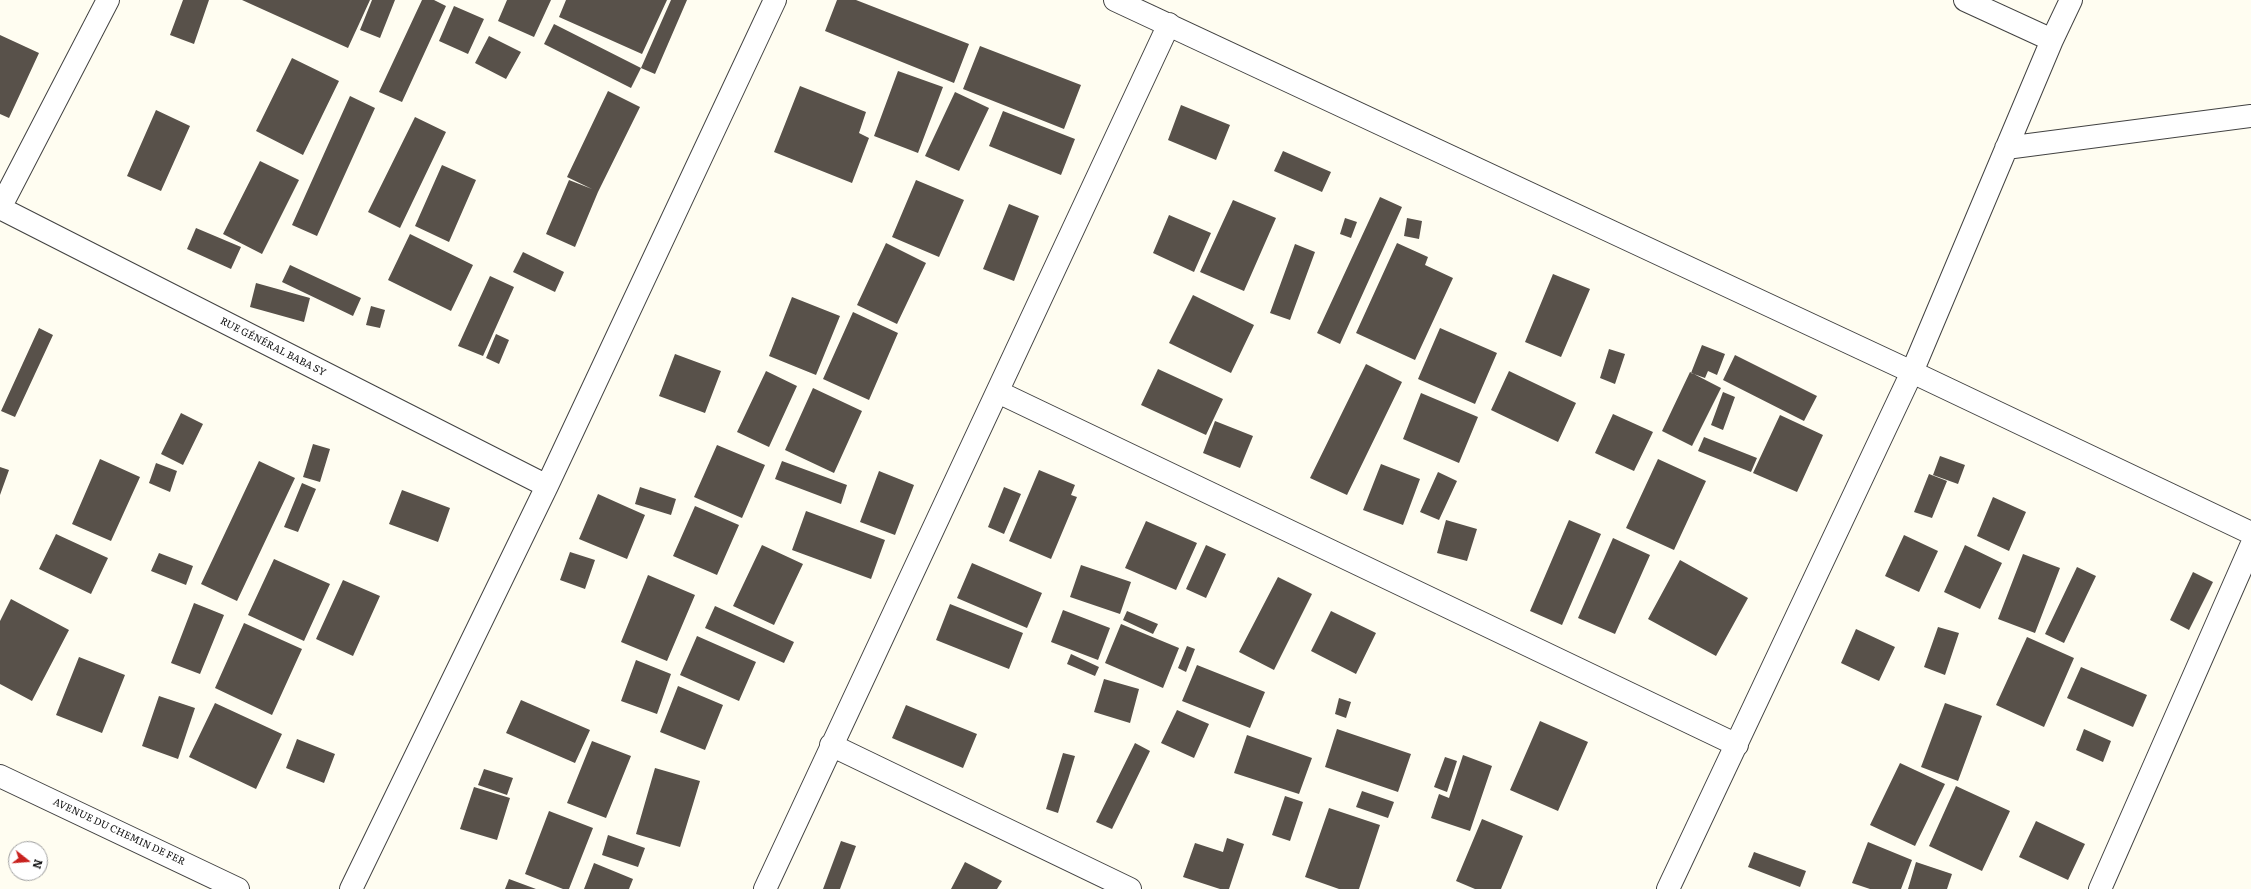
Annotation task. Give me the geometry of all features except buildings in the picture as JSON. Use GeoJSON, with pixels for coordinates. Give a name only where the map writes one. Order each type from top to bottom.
{"type":"FeatureCollection","features":[{"type":"Feature","properties":{"kind":"street"},"geometry":{"type":"LineString","coordinates":[[0,208],[108,0]]}},
{"type":"Feature","properties":{"kind":"street"},"geometry":{"type":"LineString","coordinates":[[351,889],[547,486],[775,0]]}},
{"type":"Feature","properties":{"kind":"street"},"geometry":{"type":"LineString","coordinates":[[1115,0],[1912,372],[2251,533]]}},
{"type":"Feature","properties":{"kind":"street"},"geometry":{"type":"LineString","coordinates":[[1966,0],[2052,40]]}},
{"type":"Feature","properties":{"kind":"street"},"geometry":{"type":"LineString","coordinates":[[1668,889],[1912,372],[2052,40],[2071,0]]}},
{"type":"Feature","properties":{"kind":"street"},"geometry":{"type":"LineString","coordinates":[[765,889],[831,745],[998,392],[1168,24]]}},
{"type":"Feature","properties":{"kind":"street"},"geometry":{"type":"LineString","coordinates":[[2006,148],[2251,116]]}},
{"type":"Feature","properties":{"kind":"street","name":"RUE GÉNÉRAL BABA SY"},"geometry":{"type":"LineString","coordinates":[[0,208],[547,486]]}},
{"type":"Feature","properties":{"kind":"street"},"geometry":{"type":"LineString","coordinates":[[998,392],[1737,745]]}},
{"type":"Feature","properties":{"kind":"street"},"geometry":{"type":"LineString","coordinates":[[2100,889],[2251,546]]}},
{"type":"Feature","properties":{"kind":"street"},"geometry":{"type":"LineString","coordinates":[[831,745],[1130,889]]}},
{"type":"Feature","properties":{"kind":"street","name":"AVENUE DU CHEMIN DE FER"},"geometry":{"type":"LineString","coordinates":[[0,776],[238,889]]}}]}
